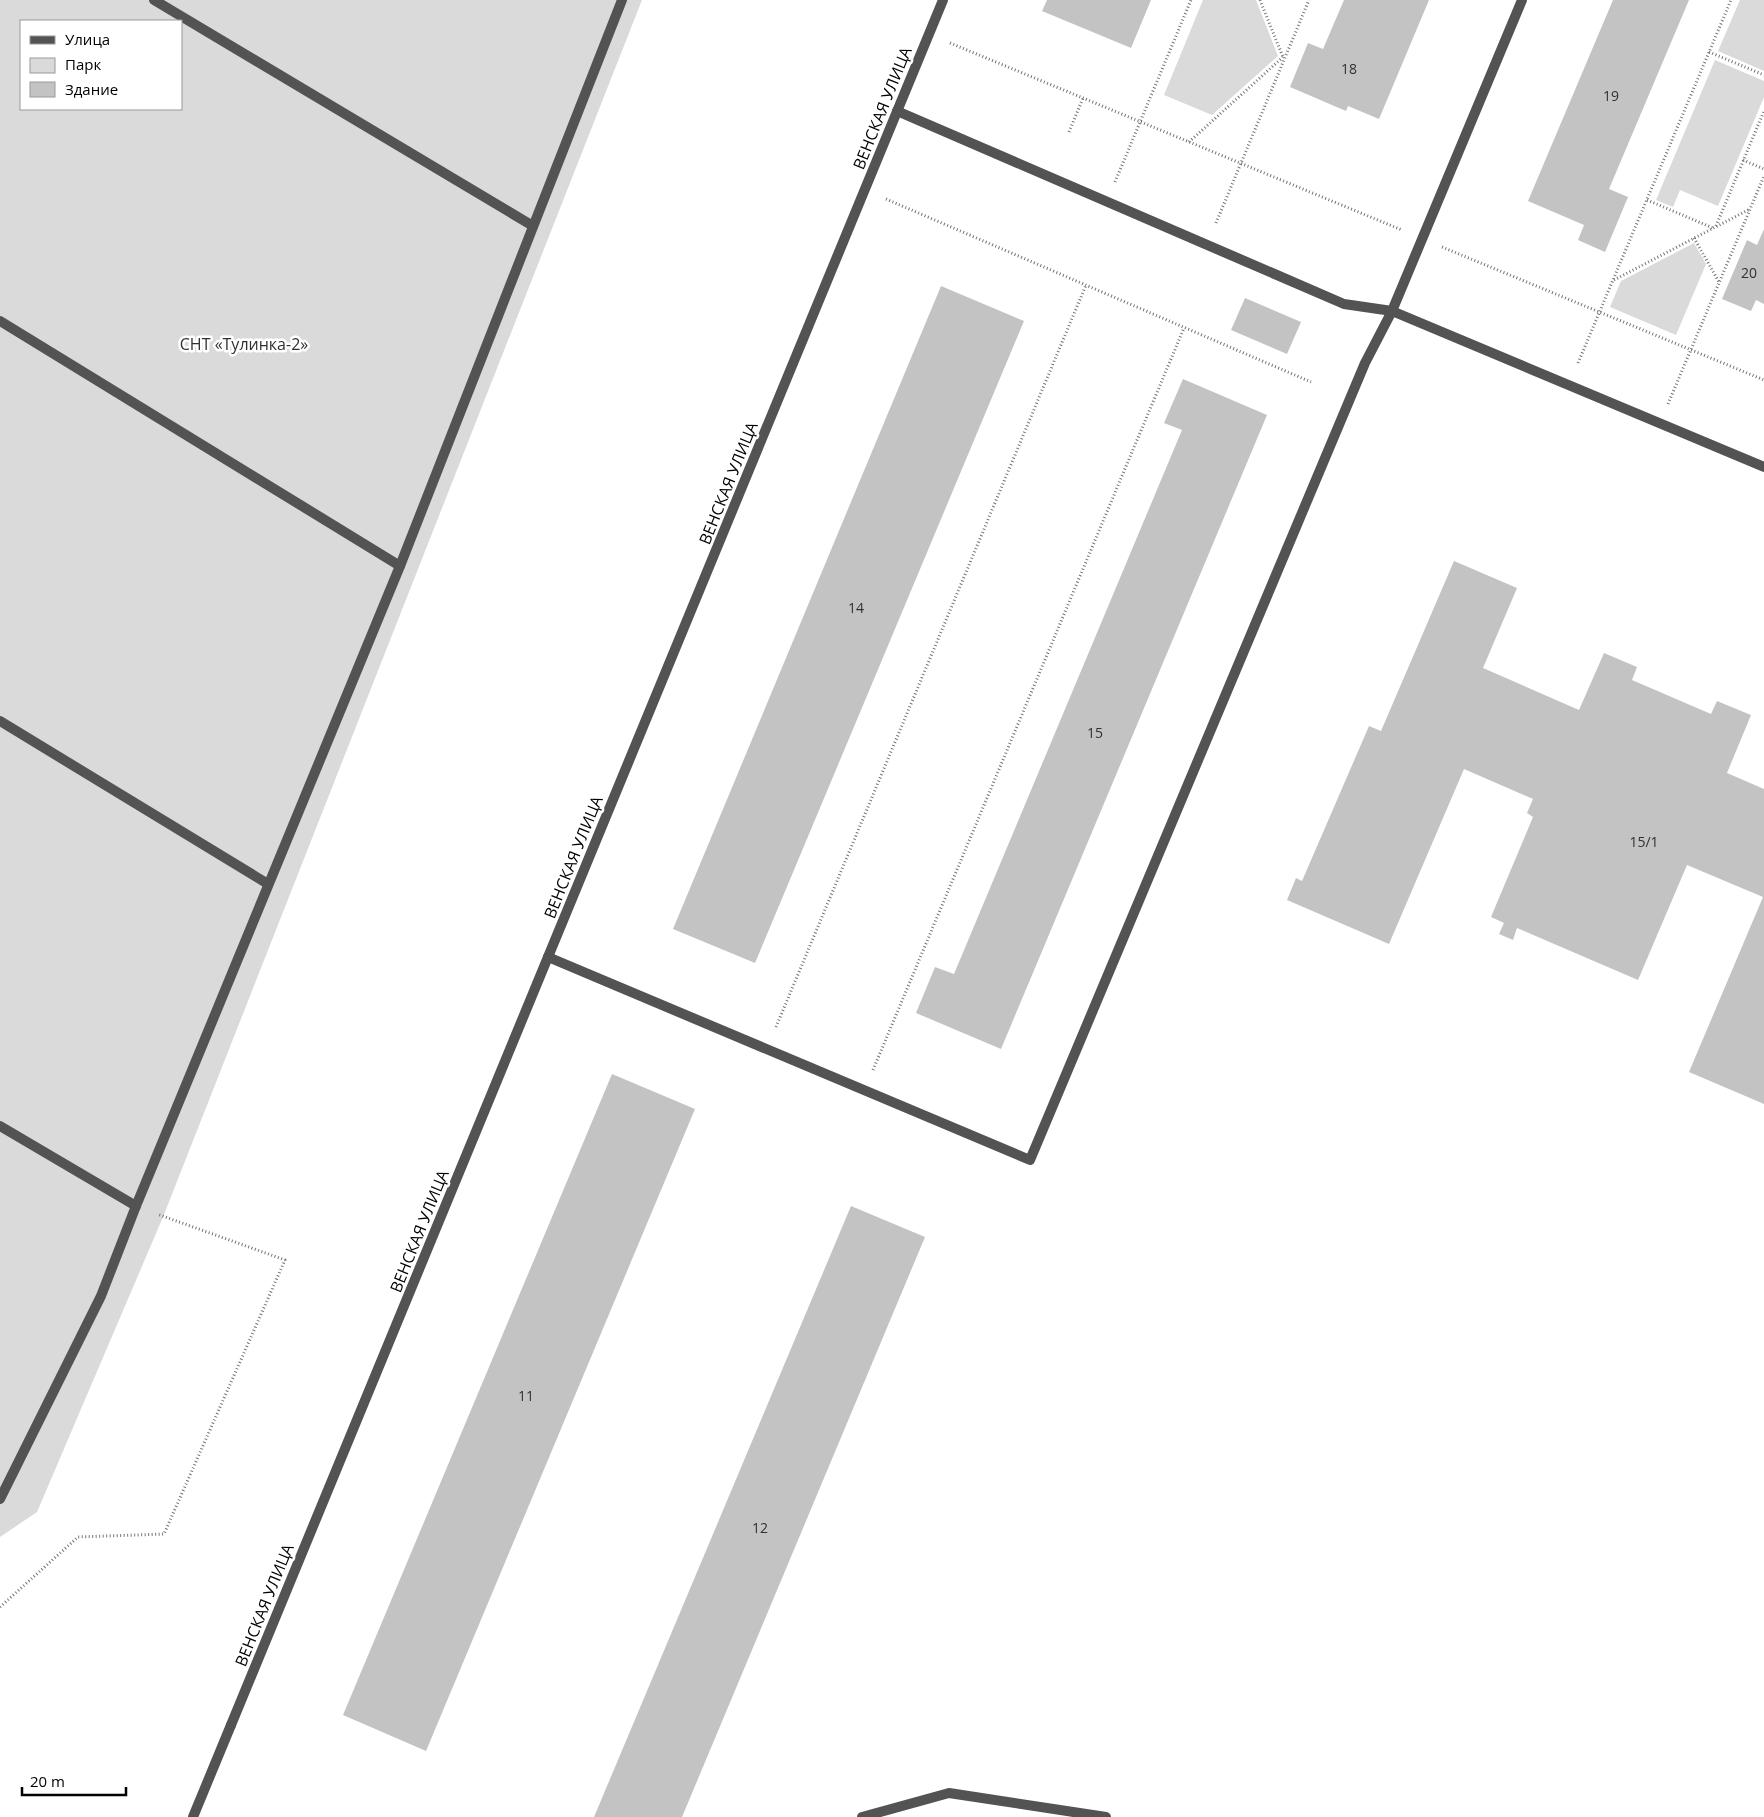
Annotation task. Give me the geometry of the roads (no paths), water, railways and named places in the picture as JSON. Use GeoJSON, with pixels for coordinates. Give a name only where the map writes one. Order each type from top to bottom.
{"type":"FeatureCollection","features":[{"type":"Feature","properties":{"kind":"street"},"geometry":{"type":"LineString","coordinates":[[154,0],[533,226]]}},
{"type":"Feature","properties":{"kind":"street"},"geometry":{"type":"LineString","coordinates":[[0,1499],[101,1296],[136,1206],[400,566],[622,0]]}},
{"type":"Feature","properties":{"kind":"street","name":"ВЕНСКАЯ УЛИЦА"},"geometry":{"type":"LineString","coordinates":[[193,1817],[943,0]]}},
{"type":"Feature","properties":{"kind":"street"},"geometry":{"type":"LineString","coordinates":[[548,958],[1030,1160],[1365,363],[1392,311],[1522,0]]}},
{"type":"Feature","properties":{"kind":"street"},"geometry":{"type":"LineString","coordinates":[[897,111],[1344,304],[1392,311],[1764,467]]}},
{"type":"Feature","properties":{"kind":"street"},"geometry":{"type":"LineString","coordinates":[[0,321],[400,566]]}},
{"type":"Feature","properties":{"kind":"street"},"geometry":{"type":"LineString","coordinates":[[0,721],[268,884]]}},
{"type":"Feature","properties":{"kind":"street"},"geometry":{"type":"LineString","coordinates":[[0,1126],[136,1206]]}},
{"type":"Feature","properties":{"kind":"street"},"geometry":{"type":"LineString","coordinates":[[862,1817],[949,1793],[1106,1817]]}},
{"type":"Feature","properties":{"kind":"park label","name":"СНТ «Тулинка-2»"},"geometry":{"type":"Point","coordinates":[244,344]}}]}
